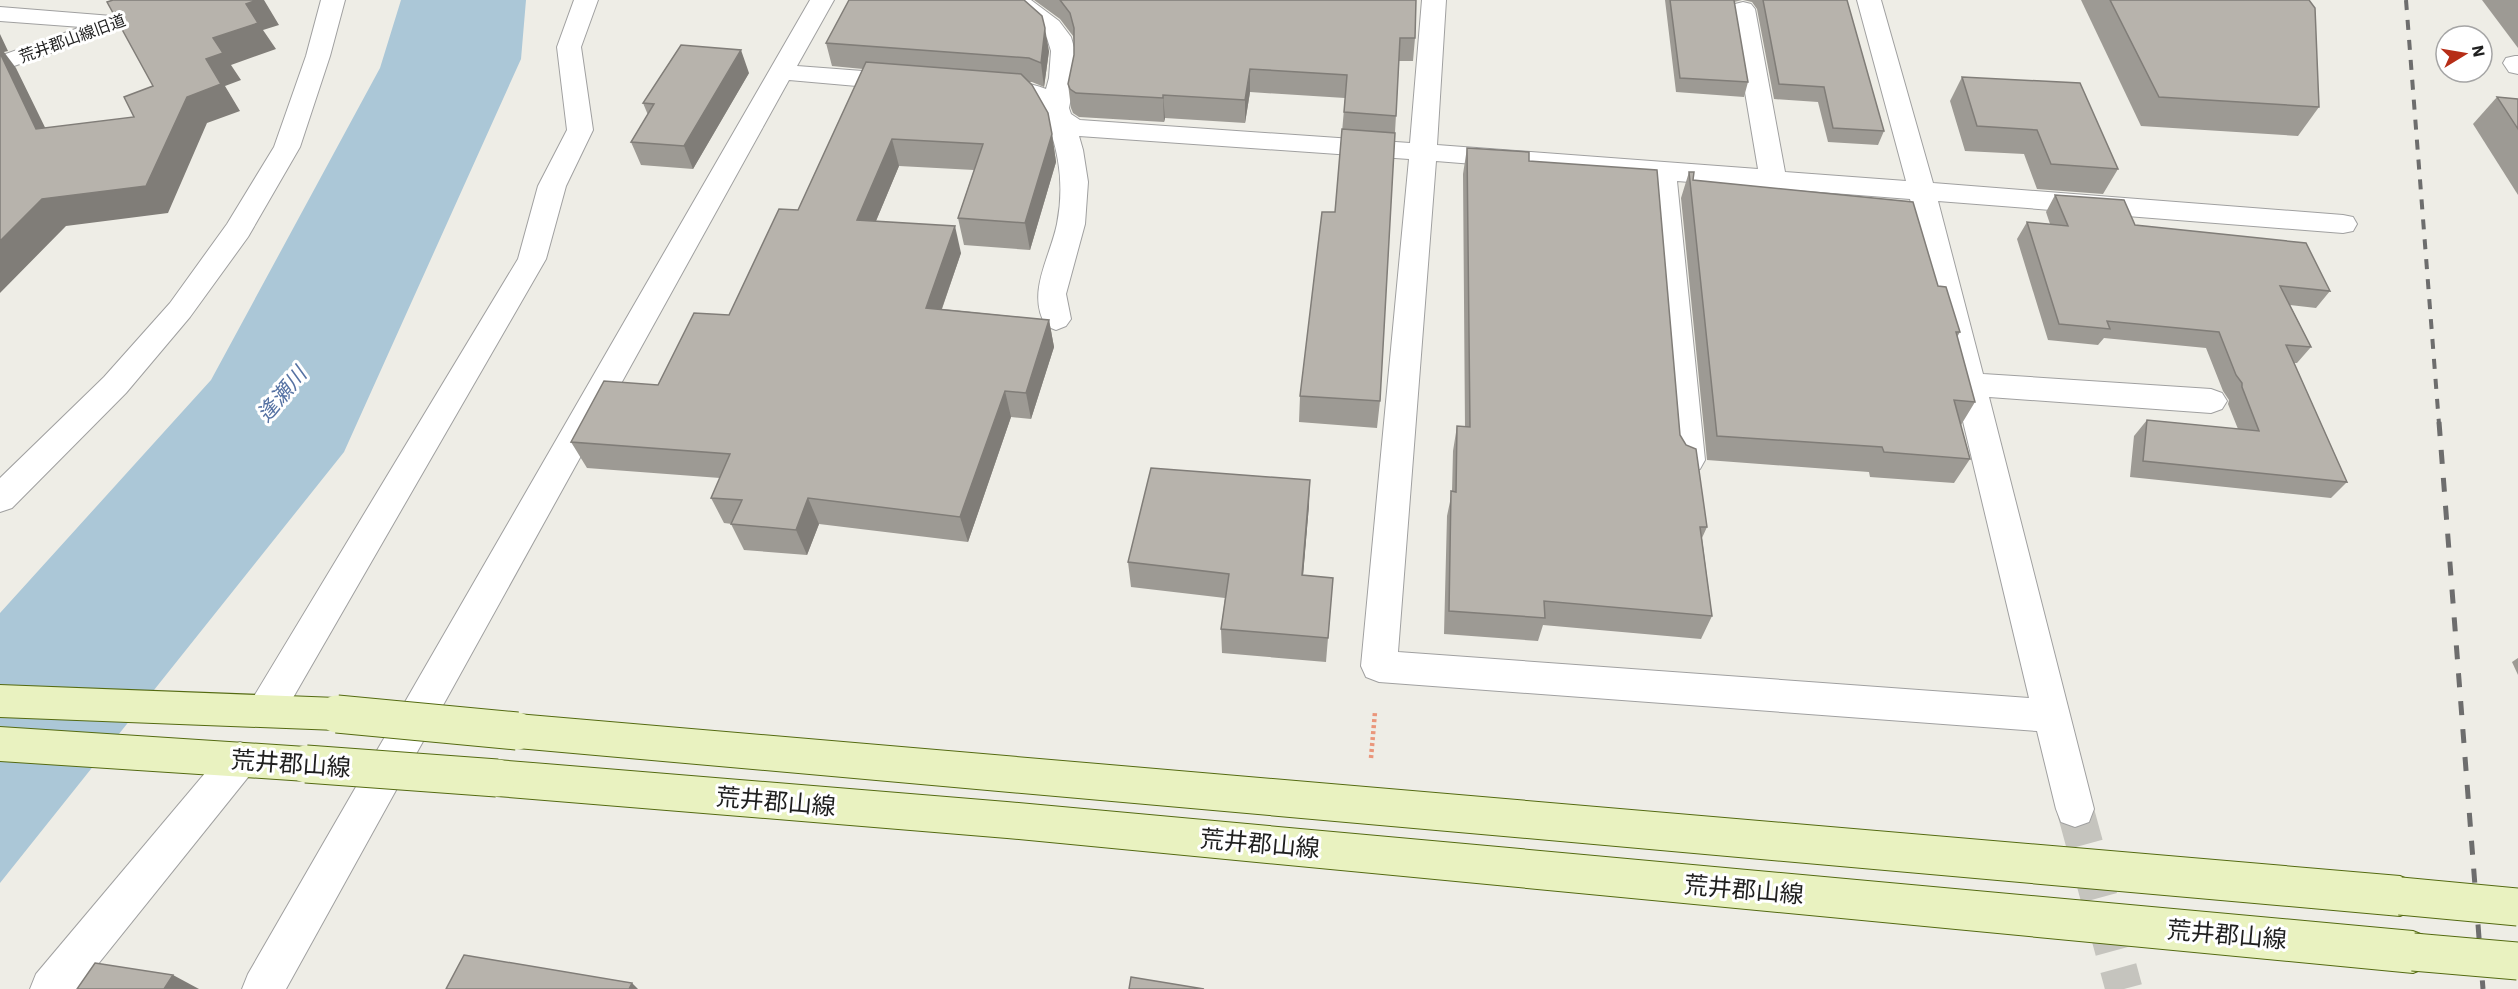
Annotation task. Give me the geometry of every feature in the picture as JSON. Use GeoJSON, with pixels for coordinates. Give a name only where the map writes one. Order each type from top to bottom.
{"type":"FeatureCollection","features":[{"type":"Feature","properties":{"kind":"main road"},"geometry":{"type":"LineString","coordinates":[[0,701],[337,714],[2518,907]]}},
{"type":"Feature","properties":{"kind":"main road","name":"荒井郡山線"},"geometry":{"type":"LineString","coordinates":[[0,744],[497,778],[1019,821],[2518,961]]}},
{"type":"Feature","properties":{"kind":"street","name":"荒井郡山線旧道"},"geometry":{"type":"LineString","coordinates":[[0,64],[178,0]]}},
{"type":"Feature","properties":{"kind":"street"},"geometry":{"type":"LineString","coordinates":[[0,499],[115,385],[180,310],[238,230],[287,147],[318,56],[333,0]]}},
{"type":"Feature","properties":{"kind":"street"},"geometry":{"type":"LineString","coordinates":[[249,710],[532,260],[552,186],[580,130],[569,47],[586,0]]}},
{"type":"Feature","properties":{"kind":"street"},"geometry":{"type":"LineString","coordinates":[[263,989],[822,0]]}},
{"type":"Feature","properties":{"kind":"street"},"geometry":{"type":"LineString","coordinates":[[1016,0],[1050,26],[1059,37],[1062,51],[1062,78],[1056,94],[1056,108],[1071,150],[1074,182],[1071,224],[1051,294],[1056,319]]}},
{"type":"Feature","properties":{"kind":"street"},"geometry":{"type":"LineString","coordinates":[[1434,0],[1379,666],[2050,716]]}},
{"type":"Feature","properties":{"kind":"street"},"geometry":{"type":"LineString","coordinates":[[1869,0],[1922,191],[2050,716],[2075,809]]}},
{"type":"Feature","properties":{"kind":"street"},"geometry":{"type":"LineString","coordinates":[[1743,9],[1773,180]]}},
{"type":"Feature","properties":{"kind":"street"},"geometry":{"type":"LineString","coordinates":[[0,14],[118,22]]}},
{"type":"Feature","properties":{"kind":"street"},"geometry":{"type":"LineString","coordinates":[[781,72],[924,84]]}},
{"type":"Feature","properties":{"kind":"street"},"geometry":{"type":"LineString","coordinates":[[972,88],[1032,92],[1042,98],[1061,122],[1075,128],[1423,152],[2343,225]]}},
{"type":"Feature","properties":{"kind":"street"},"geometry":{"type":"LineString","coordinates":[[1663,171],[1689,460]]}},
{"type":"Feature","properties":{"kind":"street"},"geometry":{"type":"LineString","coordinates":[[1968,384],[2211,401]]}},
{"type":"Feature","properties":{"kind":"street"},"geometry":{"type":"LineString","coordinates":[[51,989],[222,758]]}},
{"type":"Feature","properties":{"kind":"path"},"geometry":{"type":"LineString","coordinates":[[1370,770],[1379,666]]}},
{"type":"Feature","properties":{"kind":"water","name":"逢瀬川"},"geometry":{"type":"Polygon","coordinates":[[[401,0],[526,0],[521,59],[344,452],[0,883],[0,613],[211,380],[380,68],[401,0]]]}},
{"type":"Feature","properties":{"kind":"building"},"geometry":{"type":"Polygon","coordinates":[[[113,0],[257,0],[246,4],[258,23],[213,38],[223,53],[206,59],[221,84],[187,97],[146,186],[42,199],[0,241],[0,53],[36,129],[134,117],[124,97],[153,86],[107,2],[113,0]]]}},
{"type":"Feature","properties":{"kind":"building"},"geometry":{"type":"Polygon","coordinates":[[[849,0],[1024,0],[1042,16],[1045,28],[1041,63],[1029,58],[826,43],[849,0]]]}},
{"type":"Feature","properties":{"kind":"building"},"geometry":{"type":"Polygon","coordinates":[[[1060,0],[1416,0],[1415,38],[1400,38],[1396,116],[1344,112],[1347,75],[1250,69],[1245,100],[1076,93],[1070,89],[1068,84],[1074,55],[1074,28],[1070,13],[1060,0]]]}},
{"type":"Feature","properties":{"kind":"building"},"geometry":{"type":"Polygon","coordinates":[[[1670,0],[1734,0],[1748,82],[1680,78],[1670,0]]]}},
{"type":"Feature","properties":{"kind":"building"},"geometry":{"type":"Polygon","coordinates":[[[1763,0],[1847,0],[1884,131],[1833,128],[1824,87],[1779,84],[1763,0]]]}},
{"type":"Feature","properties":{"kind":"building"},"geometry":{"type":"Polygon","coordinates":[[[2110,0],[2309,0],[2315,8],[2319,107],[2159,97],[2110,0]]]}},
{"type":"Feature","properties":{"kind":"building"},"geometry":{"type":"Polygon","coordinates":[[[681,45],[741,50],[684,146],[631,142],[654,104],[643,103],[681,45]]]}},
{"type":"Feature","properties":{"kind":"building"},"geometry":{"type":"Polygon","coordinates":[[[866,62],[1021,74],[1032,85],[1048,113],[1052,134],[1025,223],[958,218],[983,144],[892,139],[857,220],[955,226],[926,308],[1049,320],[1026,393],[1005,391],[960,517],[808,498],[796,530],[731,524],[742,500],[711,498],[730,454],[571,442],[604,381],[658,385],[694,313],[729,315],[779,209],[798,210],[866,62]]]}},
{"type":"Feature","properties":{"kind":"building"},"geometry":{"type":"Polygon","coordinates":[[[1962,77],[2080,83],[2118,169],[2051,164],[2037,130],[1977,126],[1962,77]]]}},
{"type":"Feature","properties":{"kind":"building"},"geometry":{"type":"Polygon","coordinates":[[[2497,97],[2518,99],[2518,129],[2497,97]]]}},
{"type":"Feature","properties":{"kind":"building"},"geometry":{"type":"Polygon","coordinates":[[[1342,129],[1395,133],[1380,401],[1300,396],[1322,212],[1335,212],[1342,129]]]}},
{"type":"Feature","properties":{"kind":"building"},"geometry":{"type":"Polygon","coordinates":[[[1467,148],[1529,152],[1529,161],[1657,170],[1680,435],[1686,445],[1696,449],[1707,527],[1700,527],[1712,616],[1544,601],[1545,618],[1449,611],[1451,491],[1456,492],[1457,426],[1470,427],[1467,148]]]}},
{"type":"Feature","properties":{"kind":"building"},"geometry":{"type":"Polygon","coordinates":[[[1689,172],[1694,172],[1693,180],[1913,202],[1938,286],[1946,287],[1960,332],[1956,332],[1975,402],[1954,400],[1970,459],[1884,452],[1882,447],[1717,436],[1689,172]]]}},
{"type":"Feature","properties":{"kind":"building"},"geometry":{"type":"Polygon","coordinates":[[[2055,195],[2124,200],[2135,225],[2306,243],[2330,291],[2280,286],[2311,347],[2286,345],[2347,482],[2143,461],[2147,420],[2259,431],[2242,383],[2236,375],[2219,332],[2107,321],[2110,329],[2059,324],[2027,222],[2068,226],[2055,195]]]}},
{"type":"Feature","properties":{"kind":"building"},"geometry":{"type":"Polygon","coordinates":[[[1151,468],[1310,480],[1302,575],[1333,578],[1328,638],[1221,629],[1229,574],[1128,562],[1151,468]]]}},
{"type":"Feature","properties":{"kind":"building"},"geometry":{"type":"Polygon","coordinates":[[[464,955],[632,983],[629,989],[446,989],[464,955]]]}},
{"type":"Feature","properties":{"kind":"building"},"geometry":{"type":"Polygon","coordinates":[[[95,963],[173,975],[164,989],[77,989],[95,963]]]}},
{"type":"Feature","properties":{"kind":"building"},"geometry":{"type":"Polygon","coordinates":[[[1131,977],[1204,989],[1129,989],[1131,977]]]}},
{"type":"Feature","properties":{"kind":"tunnel"},"geometry":{"type":"LineString","coordinates":[[2075,809],[2124,989]]}},
{"type":"Feature","properties":{"kind":"railway"},"geometry":{"type":"LineString","coordinates":[[2406,0],[2439,424]]}},
{"type":"Feature","properties":{"kind":"railway"},"geometry":{"type":"LineString","coordinates":[[2439,422],[2483,989]]}}]}
